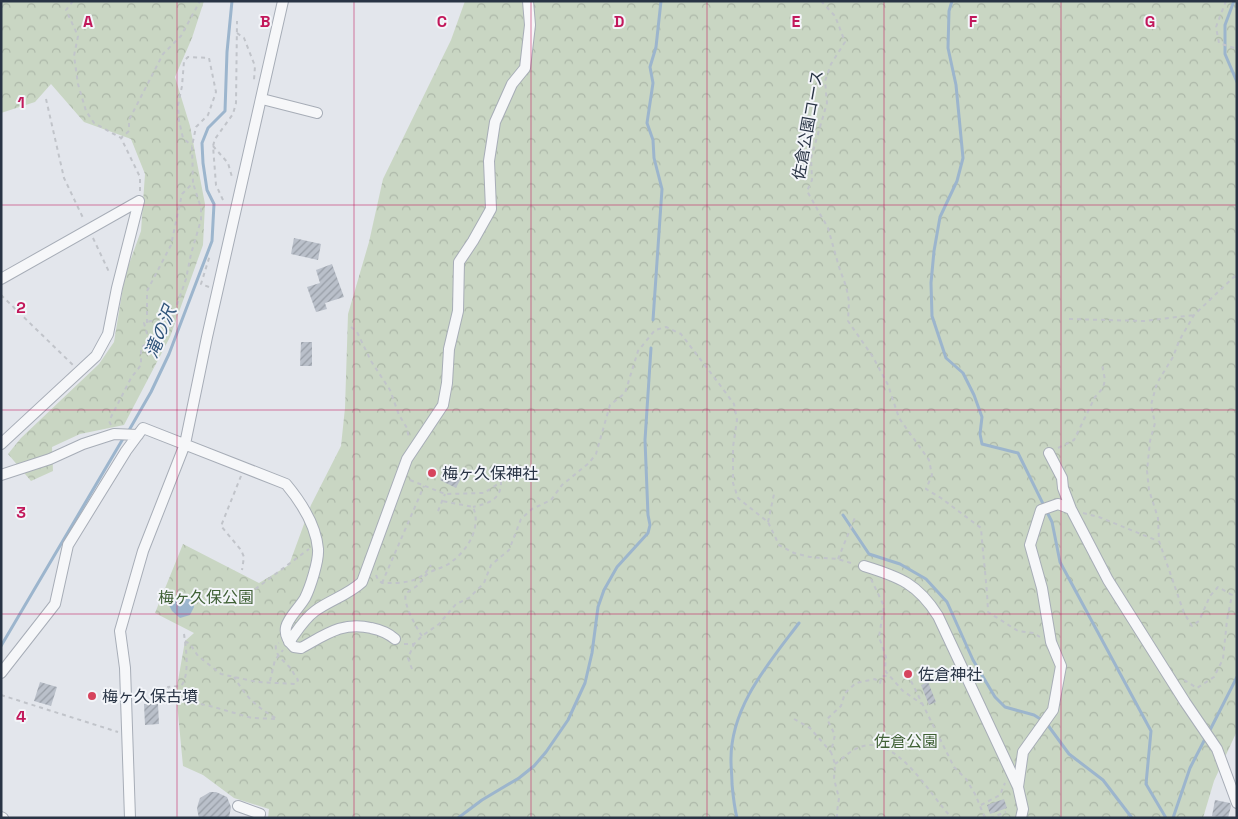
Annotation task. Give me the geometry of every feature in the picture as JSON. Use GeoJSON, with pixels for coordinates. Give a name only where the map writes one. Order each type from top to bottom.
{"type":"FeatureCollection","features":[{"type":"Feature","properties":{"kind":"street"},"geometry":{"type":"LineString","coordinates":[[130,818],[125,668],[120,631],[143,551],[185,444],[283,1]]}},
{"type":"Feature","properties":{"kind":"street"},"geometry":{"type":"LineString","coordinates":[[289,642],[301,625],[314,612],[352,591],[362,582],[407,459],[443,405],[447,383],[449,349],[458,311],[459,262],[491,209],[489,161],[495,122],[512,84],[525,68],[530,25],[528,1]]}},
{"type":"Feature","properties":{"kind":"street"},"geometry":{"type":"LineString","coordinates":[[262,96],[317,113]]}},
{"type":"Feature","properties":{"kind":"street"},"geometry":{"type":"LineString","coordinates":[[1,279],[139,202]]}},
{"type":"Feature","properties":{"kind":"street"},"geometry":{"type":"LineString","coordinates":[[1,444],[96,356],[108,334],[117,288],[139,202]]}},
{"type":"Feature","properties":{"kind":"street"},"geometry":{"type":"LineString","coordinates":[[1,673],[55,604],[68,545],[136,434],[143,428],[286,484],[302,503],[318,550],[305,597],[289,618],[286,630],[289,642],[294,647],[301,648],[339,628],[358,625],[388,633],[395,639]]}},
{"type":"Feature","properties":{"kind":"street"},"geometry":{"type":"LineString","coordinates":[[1,475],[50,459],[83,444],[117,434],[136,434]]}},
{"type":"Feature","properties":{"kind":"street"},"geometry":{"type":"LineString","coordinates":[[1049,453],[1062,478],[1063,488],[1071,509],[1108,580],[1217,750],[1237,803]]}},
{"type":"Feature","properties":{"kind":"street"},"geometry":{"type":"LineString","coordinates":[[1018,787],[1023,752],[1053,710],[1061,666],[1050,642],[1042,588],[1030,545],[1041,510],[1058,504],[1071,509]]}},
{"type":"Feature","properties":{"kind":"street"},"geometry":{"type":"LineString","coordinates":[[864,566],[900,578],[916,588],[930,602],[942,623],[1018,787],[1023,809],[1022,818]]}},
{"type":"Feature","properties":{"kind":"street"},"geometry":{"type":"LineString","coordinates":[[238,806],[260,814],[260,818]]}},
{"type":"Feature","properties":{"kind":"path"},"geometry":{"type":"LineString","coordinates":[[74,1],[66,10],[78,36],[74,56],[78,84],[86,111],[94,123],[121,138],[140,177],[139,202]]}},
{"type":"Feature","properties":{"kind":"path"},"geometry":{"type":"LineString","coordinates":[[121,138],[129,131],[129,120],[162,54],[181,36],[200,1]]}},
{"type":"Feature","properties":{"kind":"path","name":"佐倉公園コース"},"geometry":{"type":"LineString","coordinates":[[821,1],[835,16],[845,42],[831,64],[825,81],[827,103],[811,158],[812,180],[807,192],[828,228],[846,286],[849,301],[848,321],[873,357],[888,385],[900,418],[929,460],[932,475],[926,489],[981,528],[983,562],[987,580],[988,612],[1018,631],[1033,633],[1050,642]]}},
{"type":"Feature","properties":{"kind":"path"},"geometry":{"type":"LineString","coordinates":[[1226,1],[1216,27],[1219,43],[1237,49]]}},
{"type":"Feature","properties":{"kind":"path"},"geometry":{"type":"LineString","coordinates":[[223,200],[216,185],[213,146],[215,139],[233,114],[236,103],[237,21]]}},
{"type":"Feature","properties":{"kind":"path"},"geometry":{"type":"LineString","coordinates":[[237,33],[244,38],[255,66],[254,86],[262,96]]}},
{"type":"Feature","properties":{"kind":"path"},"geometry":{"type":"LineString","coordinates":[[147,322],[151,321],[171,328],[201,220],[201,208],[193,183],[192,146],[196,127],[208,115],[216,92],[209,58],[188,58],[184,61],[178,105],[179,121],[183,138],[192,146]]}},
{"type":"Feature","properties":{"kind":"path"},"geometry":{"type":"LineString","coordinates":[[46,99],[64,178],[117,288]]}},
{"type":"Feature","properties":{"kind":"path"},"geometry":{"type":"LineString","coordinates":[[213,146],[228,163],[233,180]]}},
{"type":"Feature","properties":{"kind":"path"},"geometry":{"type":"LineString","coordinates":[[117,434],[109,421],[131,378],[141,365],[141,348],[150,341],[144,324],[147,322],[147,291],[171,245],[182,194],[193,183]]}},
{"type":"Feature","properties":{"kind":"path"},"geometry":{"type":"LineString","coordinates":[[210,255],[201,284],[218,291]]}},
{"type":"Feature","properties":{"kind":"path"},"geometry":{"type":"LineString","coordinates":[[1182,680],[1198,688],[1214,677],[1222,659],[1232,595],[1218,587],[1210,596],[1199,621],[1192,626],[1184,613],[1159,541],[1158,518],[1149,490],[1147,471],[1150,441],[1155,422],[1151,404],[1157,383],[1173,357],[1179,341],[1194,314],[1237,274]]}},
{"type":"Feature","properties":{"kind":"path"},"geometry":{"type":"LineString","coordinates":[[1,295],[79,371]]}},
{"type":"Feature","properties":{"kind":"path"},"geometry":{"type":"LineString","coordinates":[[1069,319],[1144,321],[1194,314]]}},
{"type":"Feature","properties":{"kind":"path"},"geometry":{"type":"LineString","coordinates":[[351,327],[357,332],[371,361],[390,390],[399,415],[407,428],[412,452]]}},
{"type":"Feature","properties":{"kind":"path"},"geometry":{"type":"LineString","coordinates":[[412,669],[408,658],[414,644],[439,624],[456,604],[469,598],[484,583],[492,565],[509,550],[521,519],[532,509],[551,500],[562,485],[589,463],[596,454],[610,405],[625,393],[638,352],[654,330],[666,327],[681,334],[734,404],[737,420],[733,447],[733,483],[738,498],[768,522],[779,544],[794,553],[810,557],[838,559],[864,566],[883,601],[884,606],[879,637],[884,648],[885,668],[888,676],[903,691],[922,704]]}},
{"type":"Feature","properties":{"kind":"path"},"geometry":{"type":"LineString","coordinates":[[1049,453],[1074,440],[1095,396],[1103,388],[1105,380],[1102,364]]}},
{"type":"Feature","properties":{"kind":"path"},"geometry":{"type":"LineString","coordinates":[[242,570],[244,557],[241,550],[221,526],[244,467]]}},
{"type":"Feature","properties":{"kind":"path"},"geometry":{"type":"LineString","coordinates":[[401,477],[444,494],[484,492],[501,482],[501,490],[492,501],[473,507],[442,502]]}},
{"type":"Feature","properties":{"kind":"path"},"geometry":{"type":"LineString","coordinates":[[382,584],[424,486]]}},
{"type":"Feature","properties":{"kind":"path"},"geometry":{"type":"LineString","coordinates":[[438,511],[444,494]]}},
{"type":"Feature","properties":{"kind":"path"},"geometry":{"type":"LineString","coordinates":[[768,522],[774,494]]}},
{"type":"Feature","properties":{"kind":"path"},"geometry":{"type":"LineString","coordinates":[[382,584],[407,582],[438,570],[450,563],[463,552],[475,532],[476,514],[473,507]]}},
{"type":"Feature","properties":{"kind":"path"},"geometry":{"type":"LineString","coordinates":[[1071,509],[1100,517],[1159,541]]}},
{"type":"Feature","properties":{"kind":"path"},"geometry":{"type":"LineString","coordinates":[[838,559],[856,515]]}},
{"type":"Feature","properties":{"kind":"path"},"geometry":{"type":"LineString","coordinates":[[225,599],[254,590],[317,544]]}},
{"type":"Feature","properties":{"kind":"path"},"geometry":{"type":"LineString","coordinates":[[369,560],[378,580],[382,584]]}},
{"type":"Feature","properties":{"kind":"path"},"geometry":{"type":"LineString","coordinates":[[422,636],[413,623],[405,598],[406,594],[420,583],[432,565]]}},
{"type":"Feature","properties":{"kind":"path"},"geometry":{"type":"LineString","coordinates":[[184,634],[185,682],[181,686],[168,687],[188,701],[252,718],[277,719],[260,709],[247,697],[234,677]]}},
{"type":"Feature","properties":{"kind":"path"},"geometry":{"type":"LineString","coordinates":[[395,639],[403,644],[414,644]]}},
{"type":"Feature","properties":{"kind":"path"},"geometry":{"type":"LineString","coordinates":[[185,641],[190,644],[198,656],[220,674],[257,682],[296,684],[298,680],[275,650],[276,644],[289,642]]}},
{"type":"Feature","properties":{"kind":"path"},"geometry":{"type":"LineString","coordinates":[[269,683],[275,660],[289,642]]}},
{"type":"Feature","properties":{"kind":"path"},"geometry":{"type":"LineString","coordinates":[[831,752],[835,735],[827,719],[841,706],[845,693],[856,682],[875,679],[880,683],[882,676],[888,676]]}},
{"type":"Feature","properties":{"kind":"path"},"geometry":{"type":"LineString","coordinates":[[911,681],[954,767],[966,779],[985,818]]}},
{"type":"Feature","properties":{"kind":"path"},"geometry":{"type":"LineString","coordinates":[[1,695],[128,735]]}},
{"type":"Feature","properties":{"kind":"path"},"geometry":{"type":"LineString","coordinates":[[794,719],[810,728],[831,752],[834,764],[834,779],[840,798],[837,812],[838,818]]}},
{"type":"Feature","properties":{"kind":"path"},"geometry":{"type":"LineString","coordinates":[[834,764],[860,747],[877,745],[893,754],[909,767],[952,818]]}},
{"type":"Feature","properties":{"kind":"path"},"geometry":{"type":"LineString","coordinates":[[980,806],[1000,795],[1006,778],[1011,772]]}},
{"type":"Feature","properties":{"kind":"path"},"geometry":{"type":"LineString","coordinates":[[990,818],[1006,812]]}},
{"type":"Feature","properties":{"kind":"green space"},"geometry":{"type":"Polygon","coordinates":[[[1,1],[204,1],[192,38],[175,77],[190,126],[205,204],[203,245],[170,337],[124,425],[80,434],[52,447],[53,471],[31,481],[8,454],[21,438],[99,364],[114,342],[125,275],[141,231],[145,174],[131,139],[84,122],[51,84],[35,102],[1,113],[1,1]]]}},
{"type":"Feature","properties":{"kind":"green space"},"geometry":{"type":"Polygon","coordinates":[[[465,1],[1237,1],[1237,731],[1214,781],[1203,818],[268,818],[269,809],[234,798],[203,775],[183,766],[176,692],[185,641],[194,633],[155,613],[183,544],[259,583],[289,565],[311,505],[341,446],[345,408],[348,314],[369,242],[383,179],[451,40],[465,1]]]}},
{"type":"Feature","properties":{"kind":"water"},"geometry":{"type":"Polygon","coordinates":[[[171,597],[186,597],[193,601],[194,607],[190,615],[180,618],[172,611],[167,601],[171,597]]]}},
{"type":"Feature","properties":{"kind":"building"},"geometry":{"type":"Polygon","coordinates":[[[294,238],[321,244],[318,260],[291,254],[294,238]]]}},
{"type":"Feature","properties":{"kind":"building"},"geometry":{"type":"Polygon","coordinates":[[[332,264],[344,297],[325,303],[327,309],[316,312],[307,287],[320,283],[316,270],[332,264]]]}},
{"type":"Feature","properties":{"kind":"building"},"geometry":{"type":"Polygon","coordinates":[[[301,342],[312,342],[312,366],[300,366],[301,342]]]}},
{"type":"Feature","properties":{"kind":"building"},"geometry":{"type":"Polygon","coordinates":[[[444,470],[461,478],[456,488],[440,480],[444,470]]]}},
{"type":"Feature","properties":{"kind":"building"},"geometry":{"type":"Polygon","coordinates":[[[40,682],[57,687],[51,706],[34,701],[40,682]]]}},
{"type":"Feature","properties":{"kind":"building"},"geometry":{"type":"Polygon","coordinates":[[[928,682],[936,702],[929,705],[921,685],[928,682]]]}},
{"type":"Feature","properties":{"kind":"building"},"geometry":{"type":"Polygon","coordinates":[[[144,704],[158,704],[159,724],[145,725],[144,704]]]}},
{"type":"Feature","properties":{"kind":"building"},"geometry":{"type":"Polygon","coordinates":[[[210,792],[216,792],[227,797],[231,807],[229,818],[199,818],[197,809],[200,798],[210,792]]]}},
{"type":"Feature","properties":{"kind":"building"},"geometry":{"type":"Polygon","coordinates":[[[1004,799],[1007,808],[990,814],[987,805],[1004,799]]]}},
{"type":"Feature","properties":{"kind":"building"},"geometry":{"type":"Polygon","coordinates":[[[1215,800],[1230,803],[1228,818],[1212,816],[1215,800]]]}},
{"type":"Feature","properties":{"kind":"waterway","name":"滝の沢"},"geometry":{"type":"LineString","coordinates":[[128,432],[151,392],[169,354],[212,241],[214,204],[207,190],[202,143],[208,128],[225,111],[227,52],[232,1]]}},
{"type":"Feature","properties":{"kind":"waterway"},"geometry":{"type":"LineString","coordinates":[[653,320],[662,189],[654,158],[653,140],[647,123],[653,83],[650,67],[656,47],[661,1]]}},
{"type":"Feature","properties":{"kind":"waterway"},"geometry":{"type":"LineString","coordinates":[[952,1],[949,11],[948,48],[956,85],[963,158],[957,181],[940,217],[931,283],[932,316],[946,358],[963,373],[974,395],[982,417],[980,434],[982,444],[1018,453],[1052,522],[1060,562],[1151,731],[1146,784],[1166,818]]}},
{"type":"Feature","properties":{"kind":"waterway"},"geometry":{"type":"LineString","coordinates":[[1234,1],[1225,25],[1225,54],[1237,82]]}},
{"type":"Feature","properties":{"kind":"waterway"},"geometry":{"type":"LineString","coordinates":[[458,818],[534,766],[568,720],[585,683],[592,653],[598,607],[604,590],[617,567],[648,533],[650,525],[645,440],[651,348]]}},
{"type":"Feature","properties":{"kind":"waterway","name":"滝の沢"},"geometry":{"type":"LineString","coordinates":[[1,646],[124,437]]}},
{"type":"Feature","properties":{"kind":"waterway"},"geometry":{"type":"LineString","coordinates":[[843,515],[869,554],[900,564],[926,579],[947,602],[973,660],[995,697],[1005,707],[1034,715],[1042,720]]}},
{"type":"Feature","properties":{"kind":"waterway"},"geometry":{"type":"LineString","coordinates":[[737,818],[734,805],[731,761],[732,741],[737,722],[753,687],[799,623]]}},
{"type":"Feature","properties":{"kind":"waterway"},"geometry":{"type":"LineString","coordinates":[[1209,732],[1237,677]]}},
{"type":"Feature","properties":{"kind":"waterway"},"geometry":{"type":"LineString","coordinates":[[1047,724],[1069,754],[1103,780],[1132,818]]}},
{"type":"Feature","properties":{"kind":"waterway"},"geometry":{"type":"LineString","coordinates":[[1173,818],[1190,768],[1206,737]]}},
{"type":"Feature","properties":{"kind":"place","name":"梅ヶ久保神社"},"geometry":{"type":"Point","coordinates":[432,473]}},
{"type":"Feature","properties":{"kind":"place","name":"佐倉神社"},"geometry":{"type":"Point","coordinates":[908,674]}},
{"type":"Feature","properties":{"kind":"place","name":"梅ヶ久保古墳"},"geometry":{"type":"Point","coordinates":[92,696]}},
{"type":"Feature","properties":{"kind":"park label","name":"梅ヶ久保公園"},"geometry":{"type":"Point","coordinates":[206,597]}},
{"type":"Feature","properties":{"kind":"park label","name":"佐倉公園"},"geometry":{"type":"Point","coordinates":[906,741]}}]}
